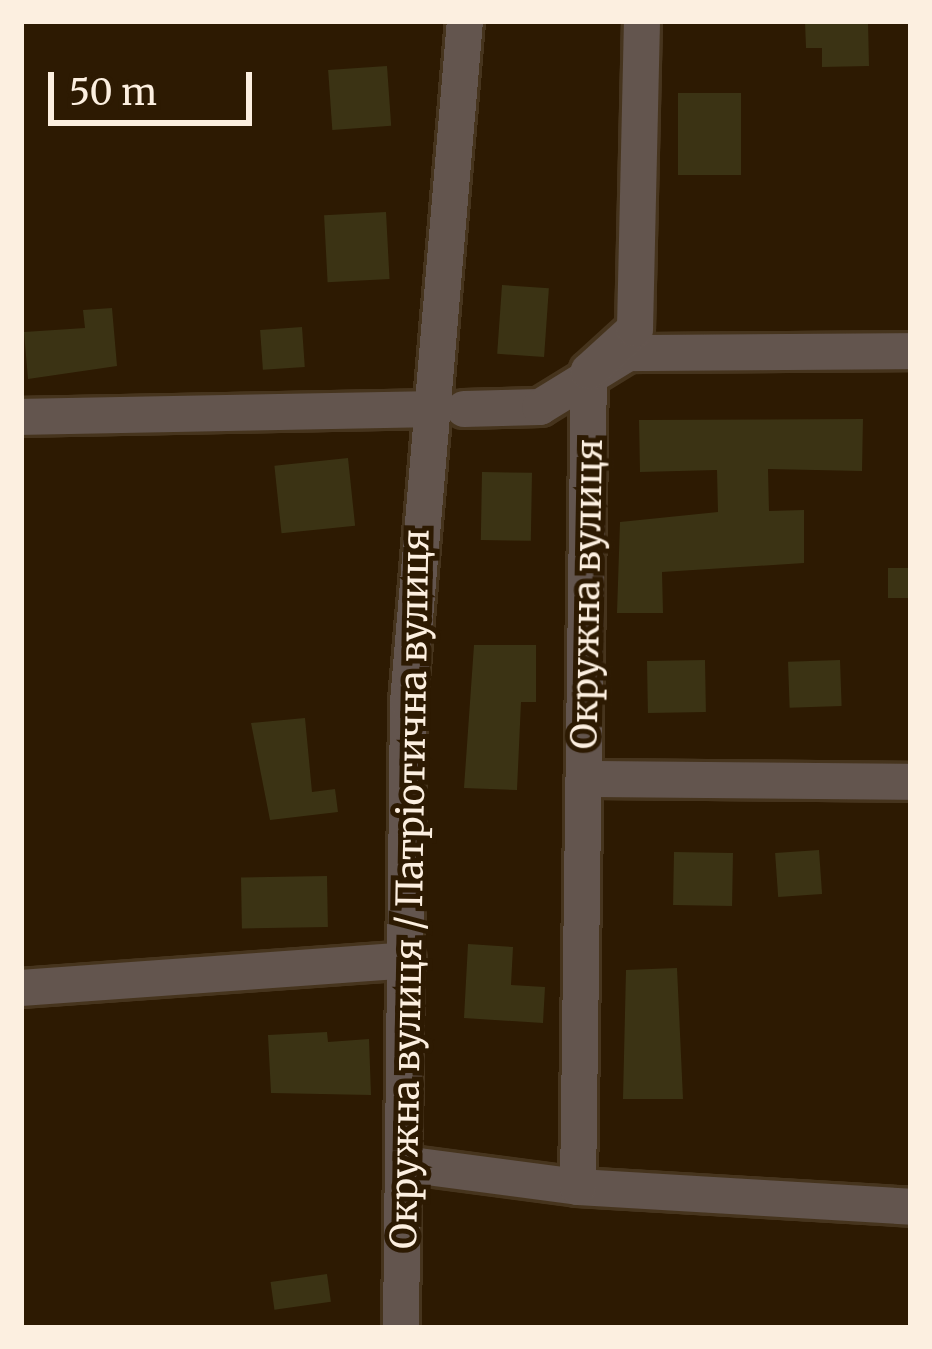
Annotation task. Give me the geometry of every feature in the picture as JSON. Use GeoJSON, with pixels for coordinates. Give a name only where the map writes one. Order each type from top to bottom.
{"type":"FeatureCollection","features":[{"type":"Feature","properties":{"kind":"street","name":"Окружна вулиця / Патріотична вулиця"},"geometry":{"type":"LineString","coordinates":[[400,1328],[409,702],[448,409],[465,21]]}},
{"type":"Feature","properties":{"kind":"street"},"geometry":{"type":"LineString","coordinates":[[21,417],[540,407],[635,329],[641,21]]}},
{"type":"Feature","properties":{"kind":"street"},"geometry":{"type":"LineString","coordinates":[[589,371],[655,351],[911,351]]}},
{"type":"Feature","properties":{"kind":"street","name":"Окружна вулиця"},"geometry":{"type":"LineString","coordinates":[[578,1187],[589,371]]}},
{"type":"Feature","properties":{"kind":"street"},"geometry":{"type":"LineString","coordinates":[[585,779],[911,782]]}},
{"type":"Feature","properties":{"kind":"street"},"geometry":{"type":"LineString","coordinates":[[21,988],[407,960]]}},
{"type":"Feature","properties":{"kind":"street"},"geometry":{"type":"LineString","coordinates":[[404,1164],[578,1187],[911,1207]]}},
{"type":"Feature","properties":{"kind":"building"},"geometry":{"type":"Polygon","coordinates":[[[805,21],[868,21],[869,66],[822,67],[822,48],[806,48],[805,21]]]}},
{"type":"Feature","properties":{"kind":"building"},"geometry":{"type":"Polygon","coordinates":[[[387,66],[391,126],[332,130],[328,70],[387,66]]]}},
{"type":"Feature","properties":{"kind":"building"},"geometry":{"type":"Polygon","coordinates":[[[678,93],[741,93],[741,175],[678,175],[678,93]]]}},
{"type":"Feature","properties":{"kind":"building"},"geometry":{"type":"Polygon","coordinates":[[[386,212],[390,279],[328,282],[324,215],[386,212]]]}},
{"type":"Feature","properties":{"kind":"building"},"geometry":{"type":"Polygon","coordinates":[[[502,285],[549,288],[544,357],[497,354],[502,285]]]}},
{"type":"Feature","properties":{"kind":"building"},"geometry":{"type":"Polygon","coordinates":[[[112,308],[117,366],[28,379],[24,332],[85,328],[83,310],[112,308]]]}},
{"type":"Feature","properties":{"kind":"building"},"geometry":{"type":"Polygon","coordinates":[[[302,327],[305,367],[263,370],[260,330],[302,327]]]}},
{"type":"Feature","properties":{"kind":"building"},"geometry":{"type":"Polygon","coordinates":[[[863,419],[862,471],[768,469],[769,511],[804,510],[804,563],[662,572],[663,613],[617,613],[620,522],[718,512],[717,470],[640,472],[639,420],[863,419]]]}},
{"type":"Feature","properties":{"kind":"building"},"geometry":{"type":"Polygon","coordinates":[[[348,458],[355,526],[282,533],[274,466],[348,458]]]}},
{"type":"Feature","properties":{"kind":"building"},"geometry":{"type":"Polygon","coordinates":[[[482,472],[532,473],[531,541],[481,540],[482,472]]]}},
{"type":"Feature","properties":{"kind":"building"},"geometry":{"type":"Polygon","coordinates":[[[888,568],[911,568],[911,598],[888,598],[888,568]]]}},
{"type":"Feature","properties":{"kind":"building"},"geometry":{"type":"Polygon","coordinates":[[[474,645],[536,645],[536,702],[521,702],[517,790],[464,788],[474,645]]]}},
{"type":"Feature","properties":{"kind":"building"},"geometry":{"type":"Polygon","coordinates":[[[705,660],[706,712],[648,713],[647,661],[705,660]]]}},
{"type":"Feature","properties":{"kind":"building"},"geometry":{"type":"Polygon","coordinates":[[[840,660],[842,706],[790,708],[788,662],[840,660]]]}},
{"type":"Feature","properties":{"kind":"building"},"geometry":{"type":"Polygon","coordinates":[[[305,718],[312,792],[335,789],[338,812],[270,820],[251,723],[305,718]]]}},
{"type":"Feature","properties":{"kind":"building"},"geometry":{"type":"Polygon","coordinates":[[[819,850],[822,894],[778,897],[775,853],[819,850]]]}},
{"type":"Feature","properties":{"kind":"building"},"geometry":{"type":"Polygon","coordinates":[[[674,852],[733,853],[732,906],[673,905],[674,852]]]}},
{"type":"Feature","properties":{"kind":"building"},"geometry":{"type":"Polygon","coordinates":[[[327,876],[328,927],[242,928],[241,878],[327,876]]]}},
{"type":"Feature","properties":{"kind":"building"},"geometry":{"type":"Polygon","coordinates":[[[468,944],[513,947],[511,985],[545,987],[543,1023],[464,1018],[468,944]]]}},
{"type":"Feature","properties":{"kind":"building"},"geometry":{"type":"Polygon","coordinates":[[[677,968],[683,1099],[623,1099],[626,970],[677,968]]]}},
{"type":"Feature","properties":{"kind":"building"},"geometry":{"type":"Polygon","coordinates":[[[327,1032],[328,1042],[369,1039],[371,1095],[271,1093],[268,1035],[327,1032]]]}},
{"type":"Feature","properties":{"kind":"building"},"geometry":{"type":"Polygon","coordinates":[[[327,1274],[331,1302],[274,1310],[271,1282],[327,1274]]]}}]}
